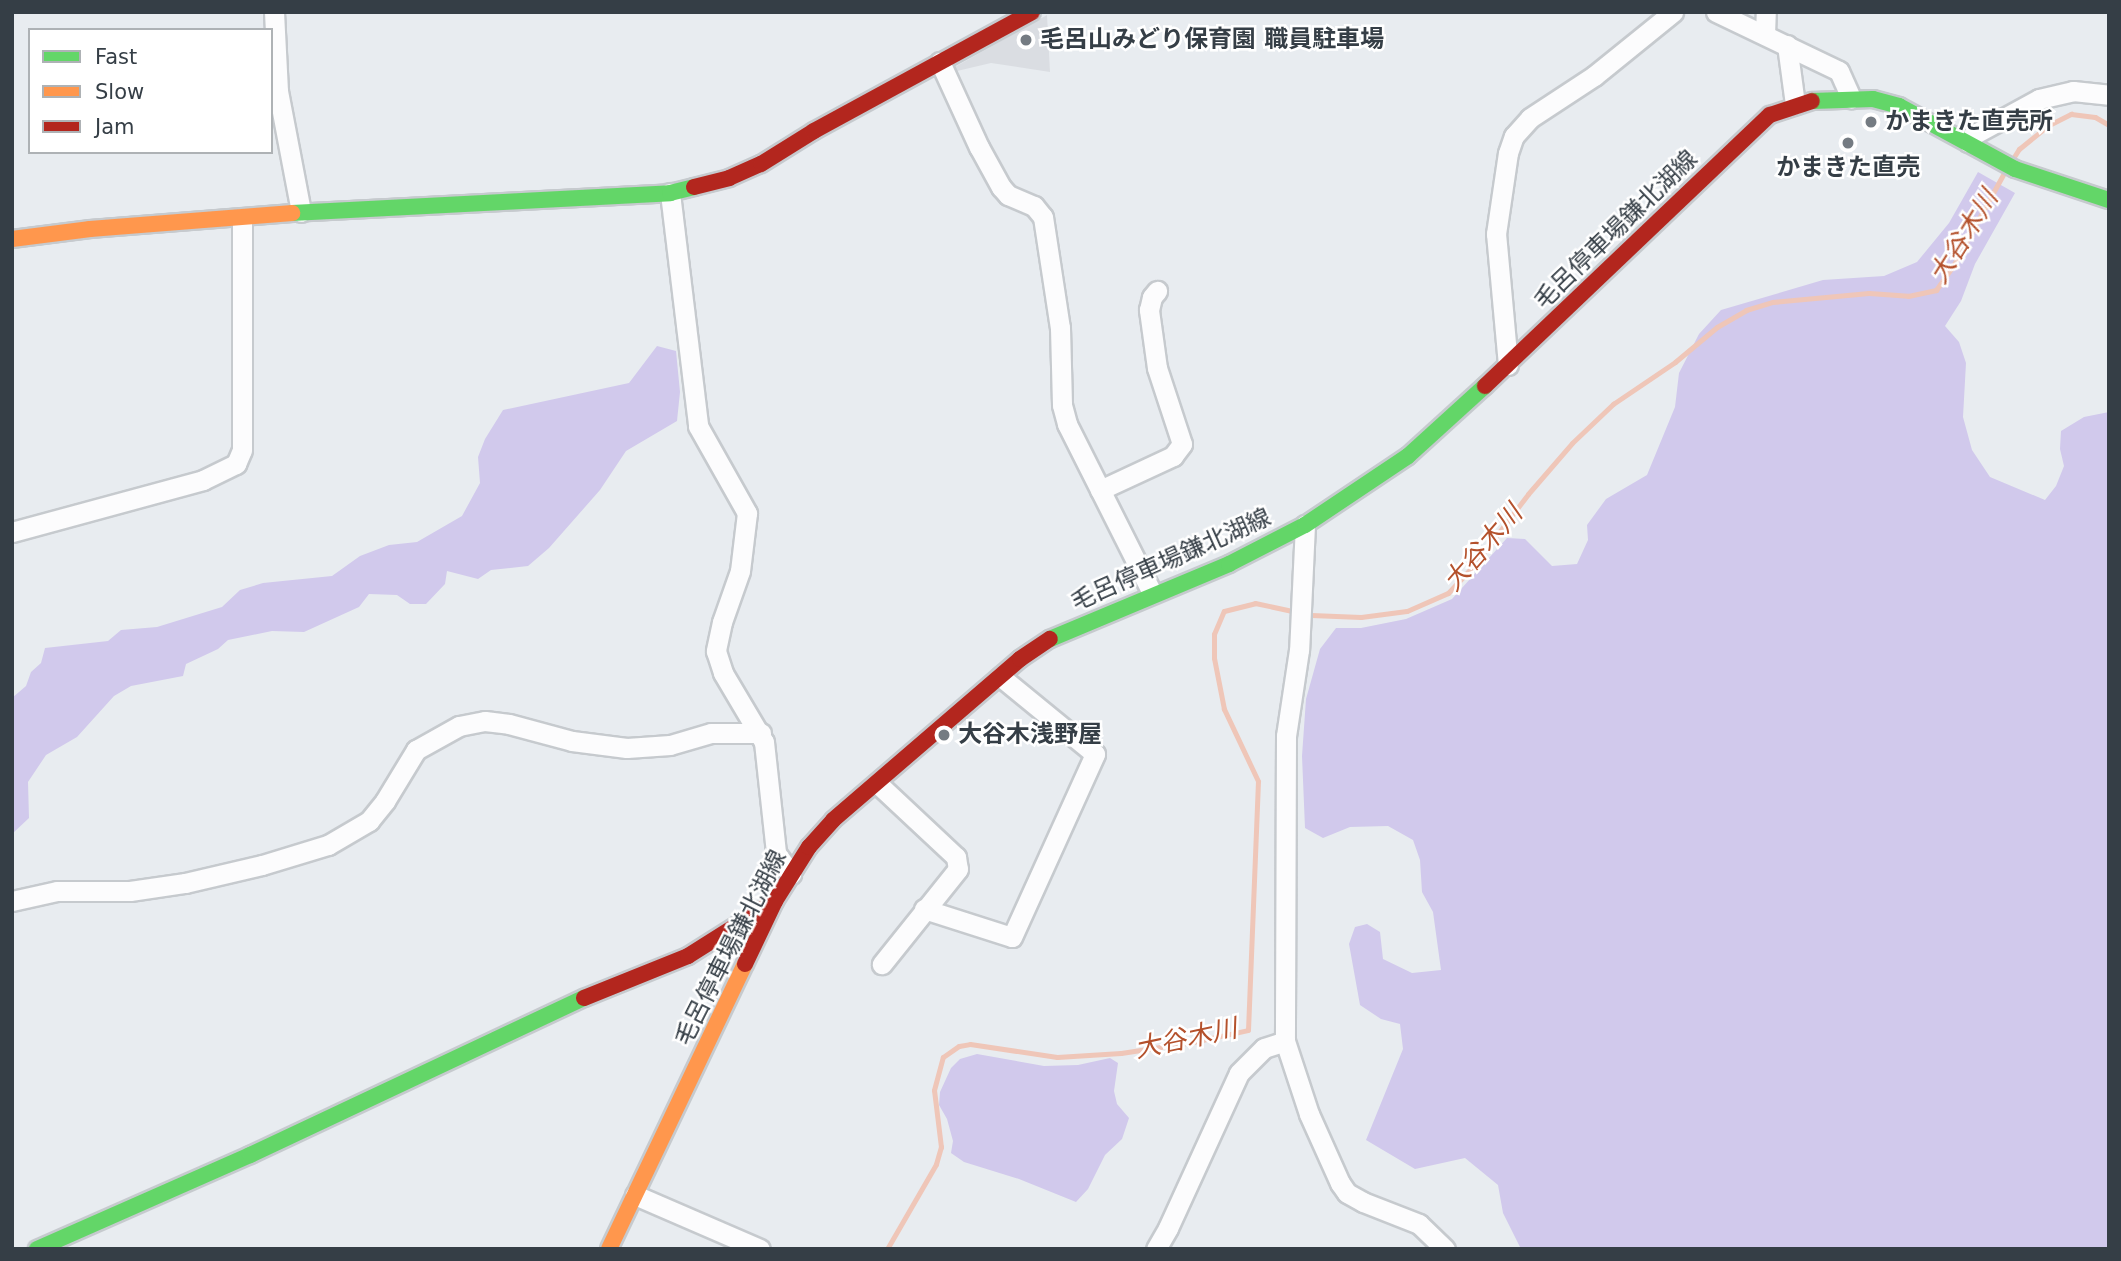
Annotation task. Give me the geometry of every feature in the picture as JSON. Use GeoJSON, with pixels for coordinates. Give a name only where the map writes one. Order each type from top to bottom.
{"type":"FeatureCollection","features":[{"type":"Feature","properties":{"kind":"main road"},"geometry":{"type":"LineString","coordinates":[[12,239],[90,229],[301,212],[670,192],[729,178],[761,164],[814,131],[1032,12]]}},
{"type":"Feature","properties":{"kind":"main road","name":"毛呂停車場鎌北湖線"},"geometry":{"type":"LineString","coordinates":[[609,1249],[775,901],[809,847],[833,820],[1020,659],[1059,633],[1229,564],[1305,525],[1408,456],[1508,365],[1763,122],[1795,104],[1827,98],[1851,98],[1899,106],[2015,169],[2109,200]]}},
{"type":"Feature","properties":{"kind":"main road"},"geometry":{"type":"LineString","coordinates":[[37,1249],[250,1155],[548,1013],[688,956],[775,901]]}},
{"type":"Feature","properties":{"kind":"street"},"geometry":{"type":"LineString","coordinates":[[274,12],[278,90],[301,212]]}},
{"type":"Feature","properties":{"kind":"street"},"geometry":{"type":"LineString","coordinates":[[1508,365],[1496,234],[1508,153],[1514,136],[1530,118],[1594,76],[1673,12]]}},
{"type":"Feature","properties":{"kind":"street"},"geometry":{"type":"LineString","coordinates":[[1716,12],[1839,71],[1851,98]]}},
{"type":"Feature","properties":{"kind":"street"},"geometry":{"type":"LineString","coordinates":[[1765,34],[1766,12]]}},
{"type":"Feature","properties":{"kind":"street"},"geometry":{"type":"LineString","coordinates":[[1787,45],[1795,104]]}},
{"type":"Feature","properties":{"kind":"street"},"geometry":{"type":"LineString","coordinates":[[940,62],[979,147],[1001,187],[1008,195],[1034,206],[1043,216],[1060,328],[1062,405],[1066,424],[1152,593]]}},
{"type":"Feature","properties":{"kind":"street"},"geometry":{"type":"LineString","coordinates":[[1968,142],[1973,135],[2039,99],[2073,91],[2109,95]]}},
{"type":"Feature","properties":{"kind":"street"},"geometry":{"type":"LineString","coordinates":[[670,192],[698,426],[747,513],[740,570],[722,622],[716,651],[723,673],[761,733],[776,853],[791,874]]}},
{"type":"Feature","properties":{"kind":"street"},"geometry":{"type":"LineString","coordinates":[[12,532],[203,480],[236,464],[242,439],[242,218]]}},
{"type":"Feature","properties":{"kind":"street"},"geometry":{"type":"LineString","coordinates":[[1100,490],[1173,456],[1182,444],[1157,368],[1149,310],[1152,297],[1157,291]]}},
{"type":"Feature","properties":{"kind":"street"},"geometry":{"type":"LineString","coordinates":[[1305,525],[1300,623],[1286,736],[1285,1041],[1309,1114],[1339,1183],[1348,1193],[1363,1202],[1419,1224],[1444,1249]]}},
{"type":"Feature","properties":{"kind":"street"},"geometry":{"type":"LineString","coordinates":[[924,909],[1012,937],[1095,754],[1001,677]]}},
{"type":"Feature","properties":{"kind":"street"},"geometry":{"type":"LineString","coordinates":[[12,901],[57,891],[130,891],[185,883],[262,865],[328,845],[369,821],[385,801],[416,750],[458,726],[485,721],[509,724],[602,747],[627,748],[670,745],[711,733],[761,733]]}},
{"type":"Feature","properties":{"kind":"street"},"geometry":{"type":"LineString","coordinates":[[878,784],[956,857],[958,869],[882,964]]}},
{"type":"Feature","properties":{"kind":"street"},"geometry":{"type":"LineString","coordinates":[[1156,1249],[1174,1217],[1239,1073],[1264,1048],[1285,1041]]}},
{"type":"Feature","properties":{"kind":"street"},"geometry":{"type":"LineString","coordinates":[[635,1195],[760,1249]]}},
{"type":"Feature","properties":{"kind":"shaded area","name":"毛呂山みどり保育園 職員駐車場"},"geometry":{"type":"Polygon","coordinates":[[[1047,15],[1050,72],[991,63],[957,71],[955,67],[1047,15]]]}},
{"type":"Feature","properties":{"kind":"shaded area"},"geometry":{"type":"Polygon","coordinates":[[[1978,172],[2015,193],[1975,264],[1961,301],[1945,326],[1959,342],[1966,363],[1963,417],[1972,450],[1990,477],[2045,500],[2056,486],[2064,466],[2060,449],[2061,431],[2084,417],[2109,412],[2109,1249],[1521,1249],[1503,1213],[1498,1185],[1465,1158],[1415,1169],[1366,1140],[1403,1049],[1400,1024],[1381,1019],[1360,1005],[1349,944],[1355,927],[1367,924],[1380,932],[1383,959],[1412,973],[1441,970],[1433,912],[1422,892],[1420,860],[1413,840],[1388,826],[1350,827],[1323,838],[1305,828],[1302,756],[1306,699],[1320,649],[1336,628],[1361,628],[1406,619],[1452,599],[1507,538],[1525,539],[1552,566],[1577,564],[1588,540],[1587,525],[1606,499],[1647,475],[1675,407],[1679,373],[1699,334],[1721,310],[1823,280],[1884,276],[1917,262],[1949,223],[1978,172]]]}},
{"type":"Feature","properties":{"kind":"shaded area"},"geometry":{"type":"Polygon","coordinates":[[[657,346],[676,351],[680,392],[677,421],[626,451],[600,490],[549,548],[528,566],[491,570],[478,579],[447,571],[445,584],[426,604],[410,604],[397,595],[369,594],[359,607],[304,632],[272,631],[228,640],[218,649],[186,664],[183,676],[131,686],[114,696],[77,737],[46,755],[28,782],[29,818],[12,834],[12,698],[26,686],[31,672],[41,663],[45,648],[108,641],[121,630],[157,627],[222,607],[240,590],[263,583],[332,576],[360,556],[389,545],[417,542],[462,516],[480,483],[478,457],[485,439],[503,410],[629,383],[657,346]]]}},
{"type":"Feature","properties":{"kind":"shaded area"},"geometry":{"type":"Polygon","coordinates":[[[977,1054],[1044,1066],[1078,1065],[1110,1058],[1118,1063],[1114,1091],[1117,1104],[1129,1118],[1122,1139],[1105,1155],[1088,1189],[1076,1202],[1019,1179],[964,1162],[951,1153],[953,1141],[947,1119],[939,1105],[940,1092],[951,1068],[960,1059],[977,1054]]]}},
{"type":"Feature","properties":{"kind":"waterway","name":"大谷木川"},"geometry":{"type":"LineString","coordinates":[[2012,160],[2019,149],[2049,125],[2071,114],[2095,117],[2109,125]]}},
{"type":"Feature","properties":{"kind":"waterway","name":"大谷木川"},"geometry":{"type":"LineString","coordinates":[[887,1249],[936,1164],[941,1147],[934,1090],[943,1057],[959,1046],[970,1044],[1057,1057],[1121,1053],[1248,1030],[1258,781],[1224,709],[1214,658],[1214,634],[1224,611],[1255,603],[1311,615],[1361,617],[1407,611],[1448,593],[1474,565],[1528,494],[1572,443],[1613,404],[1675,362],[1717,327],[1746,310],[1773,302],[1869,293],[1908,296],[1936,290],[1953,266],[2005,171]]}},
{"type":"Feature","properties":{"kind":"traffic: fast"},"geometry":{"type":"LineString","coordinates":[[1812,101],[1873,99],[1899,106],[2015,169],[2109,200]]}},
{"type":"Feature","properties":{"kind":"traffic: fast"},"geometry":{"type":"LineString","coordinates":[[292,213],[670,193],[694,187]]}},
{"type":"Feature","properties":{"kind":"traffic: fast"},"geometry":{"type":"LineString","coordinates":[[1050,639],[1229,564],[1305,525],[1408,456],[1485,386]]}},
{"type":"Feature","properties":{"kind":"traffic: fast"},"geometry":{"type":"LineString","coordinates":[[37,1249],[250,1155],[584,998]]}},
{"type":"Feature","properties":{"kind":"traffic: slow"},"geometry":{"type":"LineString","coordinates":[[12,239],[90,229],[292,213]]}},
{"type":"Feature","properties":{"kind":"traffic: slow"},"geometry":{"type":"LineString","coordinates":[[609,1249],[745,964]]}},
{"type":"Feature","properties":{"kind":"traffic: jam"},"geometry":{"type":"LineString","coordinates":[[694,187],[729,178],[761,164],[814,131],[1032,12]]}},
{"type":"Feature","properties":{"kind":"traffic: jam"},"geometry":{"type":"LineString","coordinates":[[1485,386],[1770,115],[1812,101]]}},
{"type":"Feature","properties":{"kind":"traffic: jam"},"geometry":{"type":"LineString","coordinates":[[745,964],[775,901],[809,847],[833,820],[1020,659],[1050,639]]}},
{"type":"Feature","properties":{"kind":"traffic: jam"},"geometry":{"type":"LineString","coordinates":[[584,998],[688,956],[775,901]]}},
{"type":"Feature","properties":{"kind":"place","name":"毛呂山みどり保育園 職員駐車場"},"geometry":{"type":"Point","coordinates":[1026,40]}},
{"type":"Feature","properties":{"kind":"place","name":"かまきた直売所"},"geometry":{"type":"Point","coordinates":[1871,122]}},
{"type":"Feature","properties":{"kind":"place","name":"かまきた直売"},"geometry":{"type":"Point","coordinates":[1848,143]}},
{"type":"Feature","properties":{"kind":"place","name":"大谷木浅野屋"},"geometry":{"type":"Point","coordinates":[944,735]}}]}
